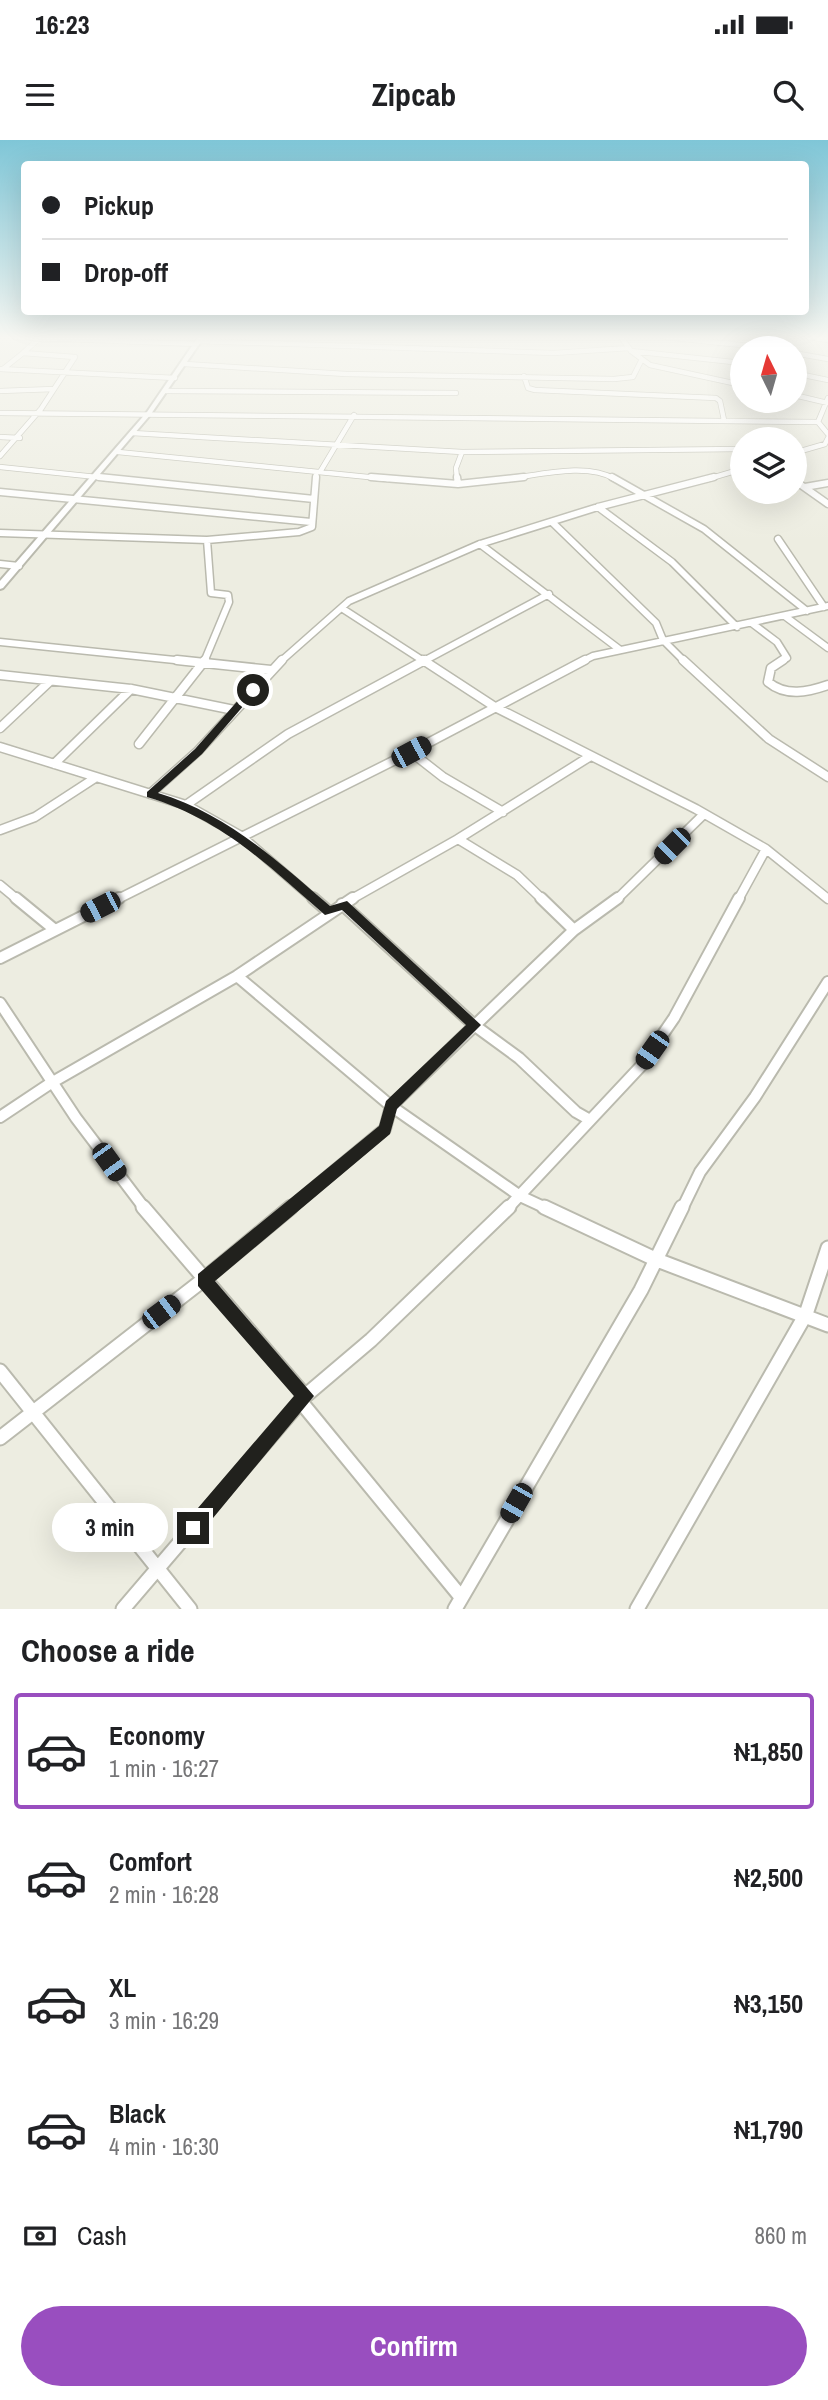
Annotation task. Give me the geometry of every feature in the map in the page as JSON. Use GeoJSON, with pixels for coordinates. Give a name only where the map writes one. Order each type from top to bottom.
{"type":"FeatureCollection","features":[{"type":"Feature","properties":{"kind":"main road"},"geometry":{"type":"LineString","coordinates":[[0,586],[118,452],[155,406]]}},
{"type":"Feature","properties":{"kind":"street"},"geometry":{"type":"LineString","coordinates":[[0,456],[20,438],[42,406]]}},
{"type":"Feature","properties":{"kind":"street"},"geometry":{"type":"LineString","coordinates":[[721,406],[724,420]]}},
{"type":"Feature","properties":{"kind":"street"},"geometry":{"type":"LineString","coordinates":[[818,422],[826,406]]}},
{"type":"Feature","properties":{"kind":"street"},"geometry":{"type":"LineString","coordinates":[[0,413],[818,422]]}},
{"type":"Feature","properties":{"kind":"street"},"geometry":{"type":"LineString","coordinates":[[0,533],[207,540],[299,532],[312,527],[318,472],[337,446],[354,415]]}},
{"type":"Feature","properties":{"kind":"street"},"geometry":{"type":"LineString","coordinates":[[807,449],[825,444],[828,436],[818,422]]}},
{"type":"Feature","properties":{"kind":"street"},"geometry":{"type":"LineString","coordinates":[[132,433],[461,452],[730,449]]}},
{"type":"Feature","properties":{"kind":"street"},"geometry":{"type":"LineString","coordinates":[[0,437],[20,438]]}},
{"type":"Feature","properties":{"kind":"street"},"geometry":{"type":"LineString","coordinates":[[118,452],[458,484],[596,470],[609,474],[704,529],[807,611]]}},
{"type":"Feature","properties":{"kind":"street"},"geometry":{"type":"LineString","coordinates":[[458,484],[456,468],[461,452]]}},
{"type":"Feature","properties":{"kind":"street"},"geometry":{"type":"LineString","coordinates":[[0,467],[314,499]]}},
{"type":"Feature","properties":{"kind":"street"},"geometry":{"type":"LineString","coordinates":[[150,794],[198,751],[271,670],[349,601],[480,544],[598,507],[646,497],[730,472]]}},
{"type":"Feature","properties":{"kind":"street"},"geometry":{"type":"LineString","coordinates":[[807,487],[828,483]]}},
{"type":"Feature","properties":{"kind":"street"},"geometry":{"type":"LineString","coordinates":[[807,488],[828,504]]}},
{"type":"Feature","properties":{"kind":"street"},"geometry":{"type":"LineString","coordinates":[[0,492],[311,522]]}},
{"type":"Feature","properties":{"kind":"street"},"geometry":{"type":"LineString","coordinates":[[598,507],[626,525],[698,585],[737,627]]}},
{"type":"Feature","properties":{"kind":"street"},"geometry":{"type":"LineString","coordinates":[[552,522],[656,623],[663,640],[769,739],[828,777]]}},
{"type":"Feature","properties":{"kind":"street"},"geometry":{"type":"LineString","coordinates":[[0,958],[411,752],[593,656],[786,617],[826,606],[778,539]]}},
{"type":"Feature","properties":{"kind":"street"},"geometry":{"type":"LineString","coordinates":[[139,744],[204,662],[230,597],[211,593],[207,540]]}},
{"type":"Feature","properties":{"kind":"street"},"geometry":{"type":"LineString","coordinates":[[480,544],[619,649]]}},
{"type":"Feature","properties":{"kind":"street"},"geometry":{"type":"LineString","coordinates":[[0,564],[19,566]]}},
{"type":"Feature","properties":{"kind":"street"},"geometry":{"type":"LineString","coordinates":[[186,805],[288,734],[423,659],[549,594]]}},
{"type":"Feature","properties":{"kind":"street"},"geometry":{"type":"LineString","coordinates":[[343,609],[495,707],[704,814],[765,849],[828,899]]}},
{"type":"Feature","properties":{"kind":"street"},"geometry":{"type":"LineString","coordinates":[[786,617],[828,648]]}},
{"type":"Feature","properties":{"kind":"street"},"geometry":{"type":"LineString","coordinates":[[753,624],[777,642],[787,658],[771,668],[768,682],[772,687],[794,692],[828,685]]}},
{"type":"Feature","properties":{"kind":"street"},"geometry":{"type":"LineString","coordinates":[[0,642],[271,670]]}},
{"type":"Feature","properties":{"kind":"street"},"geometry":{"type":"LineString","coordinates":[[0,675],[131,689],[234,710]]}},
{"type":"Feature","properties":{"kind":"street"},"geometry":{"type":"LineString","coordinates":[[0,728],[50,681]]}},
{"type":"Feature","properties":{"kind":"street"},"geometry":{"type":"LineString","coordinates":[[54,764],[131,689]]}},
{"type":"Feature","properties":{"kind":"street"},"geometry":{"type":"LineString","coordinates":[[0,747],[186,805],[241,836],[329,912]]}},
{"type":"Feature","properties":{"kind":"street"},"geometry":{"type":"LineString","coordinates":[[411,752],[443,777],[503,812]]}},
{"type":"Feature","properties":{"kind":"street"},"geometry":{"type":"LineString","coordinates":[[0,1117],[51,1083],[237,976],[342,904],[458,839],[589,757]]}},
{"type":"Feature","properties":{"kind":"street"},"geometry":{"type":"LineString","coordinates":[[0,830],[35,817],[95,778]]}},
{"type":"Feature","properties":{"kind":"street"},"geometry":{"type":"LineString","coordinates":[[0,1438],[203,1280],[385,1129],[391,1106],[574,930],[624,894],[704,814]]}},
{"type":"Feature","properties":{"kind":"street"},"geometry":{"type":"LineString","coordinates":[[458,839],[517,875],[574,930]]}},
{"type":"Feature","properties":{"kind":"street"},"geometry":{"type":"LineString","coordinates":[[123,1609],[303,1399],[371,1340],[520,1196],[641,1066],[674,1018],[765,849]]}},
{"type":"Feature","properties":{"kind":"street"},"geometry":{"type":"LineString","coordinates":[[0,885],[55,930]]}},
{"type":"Feature","properties":{"kind":"street"},"geometry":{"type":"LineString","coordinates":[[342,904],[474,1025],[519,1058],[576,1112],[590,1120]]}},
{"type":"Feature","properties":{"kind":"street"},"geometry":{"type":"LineString","coordinates":[[237,976],[391,1106],[520,1196],[657,1260],[806,1314],[828,1325]]}},
{"type":"Feature","properties":{"kind":"street"},"geometry":{"type":"LineString","coordinates":[[0,1003],[51,1083],[123,1182],[303,1399],[458,1603],[657,1260],[700,1172],[755,1097],[828,982]]}},
{"type":"Feature","properties":{"kind":"street"},"geometry":{"type":"LineString","coordinates":[[637,1609],[806,1314],[828,1248]]}},
{"type":"Feature","properties":{"kind":"street"},"geometry":{"type":"LineString","coordinates":[[0,1371],[34,1409],[190,1609]]}},
{"type":"Feature","properties":{"kind":"route"},"geometry":{"type":"LineString","coordinates":[[193,1528],[305,1396],[203,1280],[385,1129],[391,1106],[474,1025],[342,904],[329,912],[241,836],[186,805],[150,794],[198,751],[253,690]]}}]}
